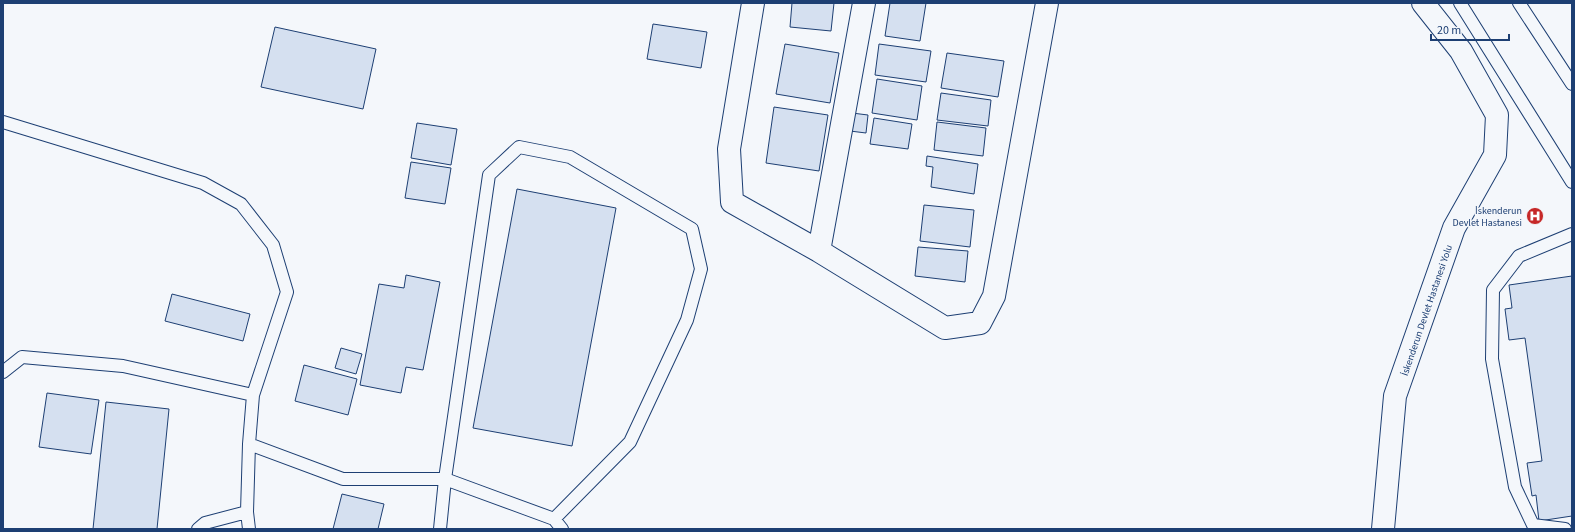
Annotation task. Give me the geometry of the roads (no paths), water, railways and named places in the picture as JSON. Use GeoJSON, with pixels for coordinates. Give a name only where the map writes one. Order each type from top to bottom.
{"type":"FeatureCollection","features":[{"type":"Feature","properties":{"kind":"street"},"geometry":{"type":"LineString","coordinates":[[753,3],[729,150],[732,202],[819,251],[945,328],[980,323],[994,296],[1047,3]]}},
{"type":"Feature","properties":{"kind":"street"},"geometry":{"type":"LineString","coordinates":[[819,251],[864,3]]}},
{"type":"Feature","properties":{"kind":"street","name":"İskenderun Devlet Hastanesi Yolu"},"geometry":{"type":"LineString","coordinates":[[1383,529],[1395,396],[1454,228],[1495,156],[1497,115],[1461,51],[1423,3]]}},
{"type":"Feature","properties":{"kind":"lane"},"geometry":{"type":"LineString","coordinates":[[1460,3],[1572,182]]}},
{"type":"Feature","properties":{"kind":"lane"},"geometry":{"type":"LineString","coordinates":[[1519,3],[1572,84]]}},
{"type":"Feature","properties":{"kind":"lane"},"geometry":{"type":"LineString","coordinates":[[3,122],[203,183],[240,204],[273,245],[287,292],[253,395],[249,444],[247,512],[249,529]]}},
{"type":"Feature","properties":{"kind":"lane"},"geometry":{"type":"LineString","coordinates":[[249,444],[343,479],[445,479],[558,524],[630,442],[687,320],[701,269],[692,229],[570,157],[519,146],[489,175],[445,479],[440,529]]}},
{"type":"Feature","properties":{"kind":"lane"},"geometry":{"type":"LineString","coordinates":[[1565,529],[1533,525],[1515,487],[1492,359],[1493,290],[1519,256],[1572,234]]}},
{"type":"Feature","properties":{"kind":"lane"},"geometry":{"type":"LineString","coordinates":[[3,372],[22,357],[123,366],[253,395]]}},
{"type":"Feature","properties":{"kind":"lane"},"geometry":{"type":"LineString","coordinates":[[198,529],[204,522],[247,512]]}},
{"type":"Feature","properties":{"kind":"place","name":"İskenderun Devlet Hastanesi"},"geometry":{"type":"Point","coordinates":[1535,216]}}]}
